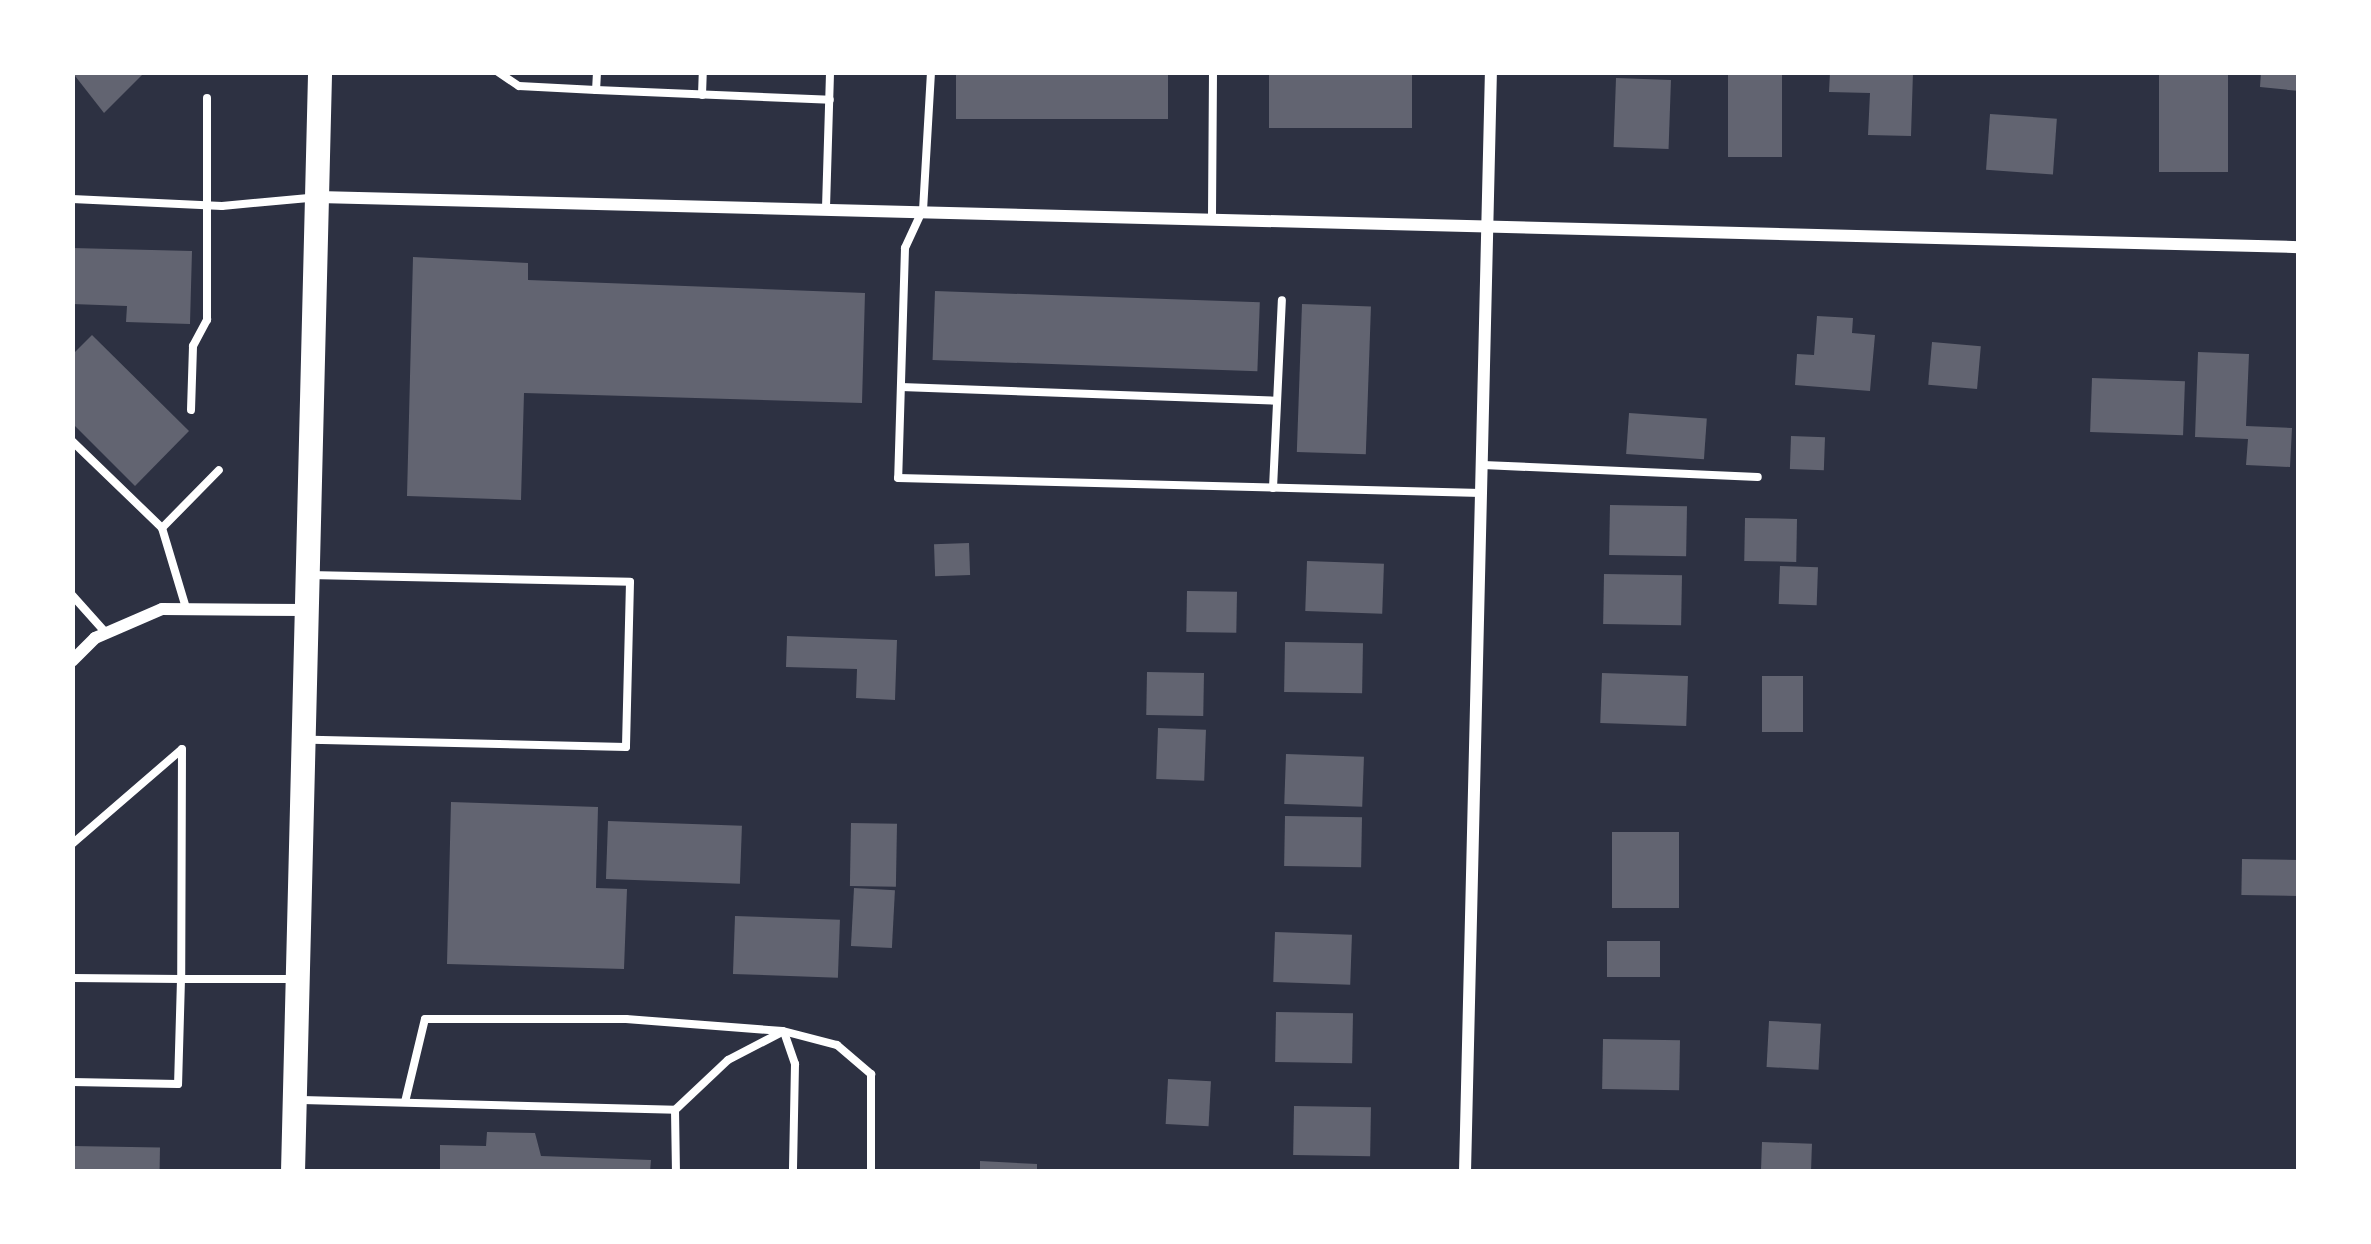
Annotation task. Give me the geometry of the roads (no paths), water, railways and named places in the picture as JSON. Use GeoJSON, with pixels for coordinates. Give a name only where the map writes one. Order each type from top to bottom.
{"type":"FeatureCollection","features":[{"type":"Feature","properties":{"kind":"main road"},"geometry":{"type":"LineString","coordinates":[[293,1172],[320,72]]}},
{"type":"Feature","properties":{"kind":"street"},"geometry":{"type":"LineString","coordinates":[[1466,1172],[1491,72]]}},
{"type":"Feature","properties":{"kind":"street"},"geometry":{"type":"LineString","coordinates":[[317,197],[1487,221],[2299,247]]}},
{"type":"Feature","properties":{"kind":"street"},"geometry":{"type":"LineString","coordinates":[[72,661],[106,633],[162,609],[307,610]]}},
{"type":"Feature","properties":{"kind":"lane"},"geometry":{"type":"LineString","coordinates":[[498,72],[519,86],[830,100]]}},
{"type":"Feature","properties":{"kind":"lane"},"geometry":{"type":"LineString","coordinates":[[596,90],[597,72]]}},
{"type":"Feature","properties":{"kind":"lane"},"geometry":{"type":"LineString","coordinates":[[702,95],[703,72]]}},
{"type":"Feature","properties":{"kind":"lane"},"geometry":{"type":"LineString","coordinates":[[826,208],[830,72]]}},
{"type":"Feature","properties":{"kind":"lane"},"geometry":{"type":"LineString","coordinates":[[931,72],[922,209],[905,248],[898,478],[1481,493]]}},
{"type":"Feature","properties":{"kind":"lane"},"geometry":{"type":"LineString","coordinates":[[1212,215],[1213,72]]}},
{"type":"Feature","properties":{"kind":"lane"},"geometry":{"type":"LineString","coordinates":[[190,410],[193,346],[207,320],[211,222],[203,205],[207,98]]}},
{"type":"Feature","properties":{"kind":"lane"},"geometry":{"type":"LineString","coordinates":[[72,200],[203,205],[317,197]]}},
{"type":"Feature","properties":{"kind":"lane"},"geometry":{"type":"LineString","coordinates":[[1273,488],[1282,300]]}},
{"type":"Feature","properties":{"kind":"lane"},"geometry":{"type":"LineString","coordinates":[[901,387],[1277,401]]}},
{"type":"Feature","properties":{"kind":"lane"},"geometry":{"type":"LineString","coordinates":[[72,441],[162,528],[187,609]]}},
{"type":"Feature","properties":{"kind":"lane"},"geometry":{"type":"LineString","coordinates":[[1481,465],[1758,478]]}},
{"type":"Feature","properties":{"kind":"lane"},"geometry":{"type":"LineString","coordinates":[[162,528],[219,470]]}},
{"type":"Feature","properties":{"kind":"lane"},"geometry":{"type":"LineString","coordinates":[[304,740],[626,747],[630,582],[308,575]]}},
{"type":"Feature","properties":{"kind":"lane"},"geometry":{"type":"LineString","coordinates":[[72,595],[106,633]]}},
{"type":"Feature","properties":{"kind":"lane"},"geometry":{"type":"LineString","coordinates":[[72,844],[182,749],[178,1084],[72,1082]]}},
{"type":"Feature","properties":{"kind":"lane"},"geometry":{"type":"LineString","coordinates":[[72,978],[298,979]]}},
{"type":"Feature","properties":{"kind":"lane"},"geometry":{"type":"LineString","coordinates":[[405,1102],[425,1019],[626,1019],[783,1031],[837,1045],[871,1074],[871,1172]]}},
{"type":"Feature","properties":{"kind":"lane"},"geometry":{"type":"LineString","coordinates":[[676,1172],[676,1111],[728,1060],[783,1031]]}},
{"type":"Feature","properties":{"kind":"lane"},"geometry":{"type":"LineString","coordinates":[[783,1031],[796,1064],[793,1172]]}},
{"type":"Feature","properties":{"kind":"lane"},"geometry":{"type":"LineString","coordinates":[[295,1100],[676,1111]]}}]}
